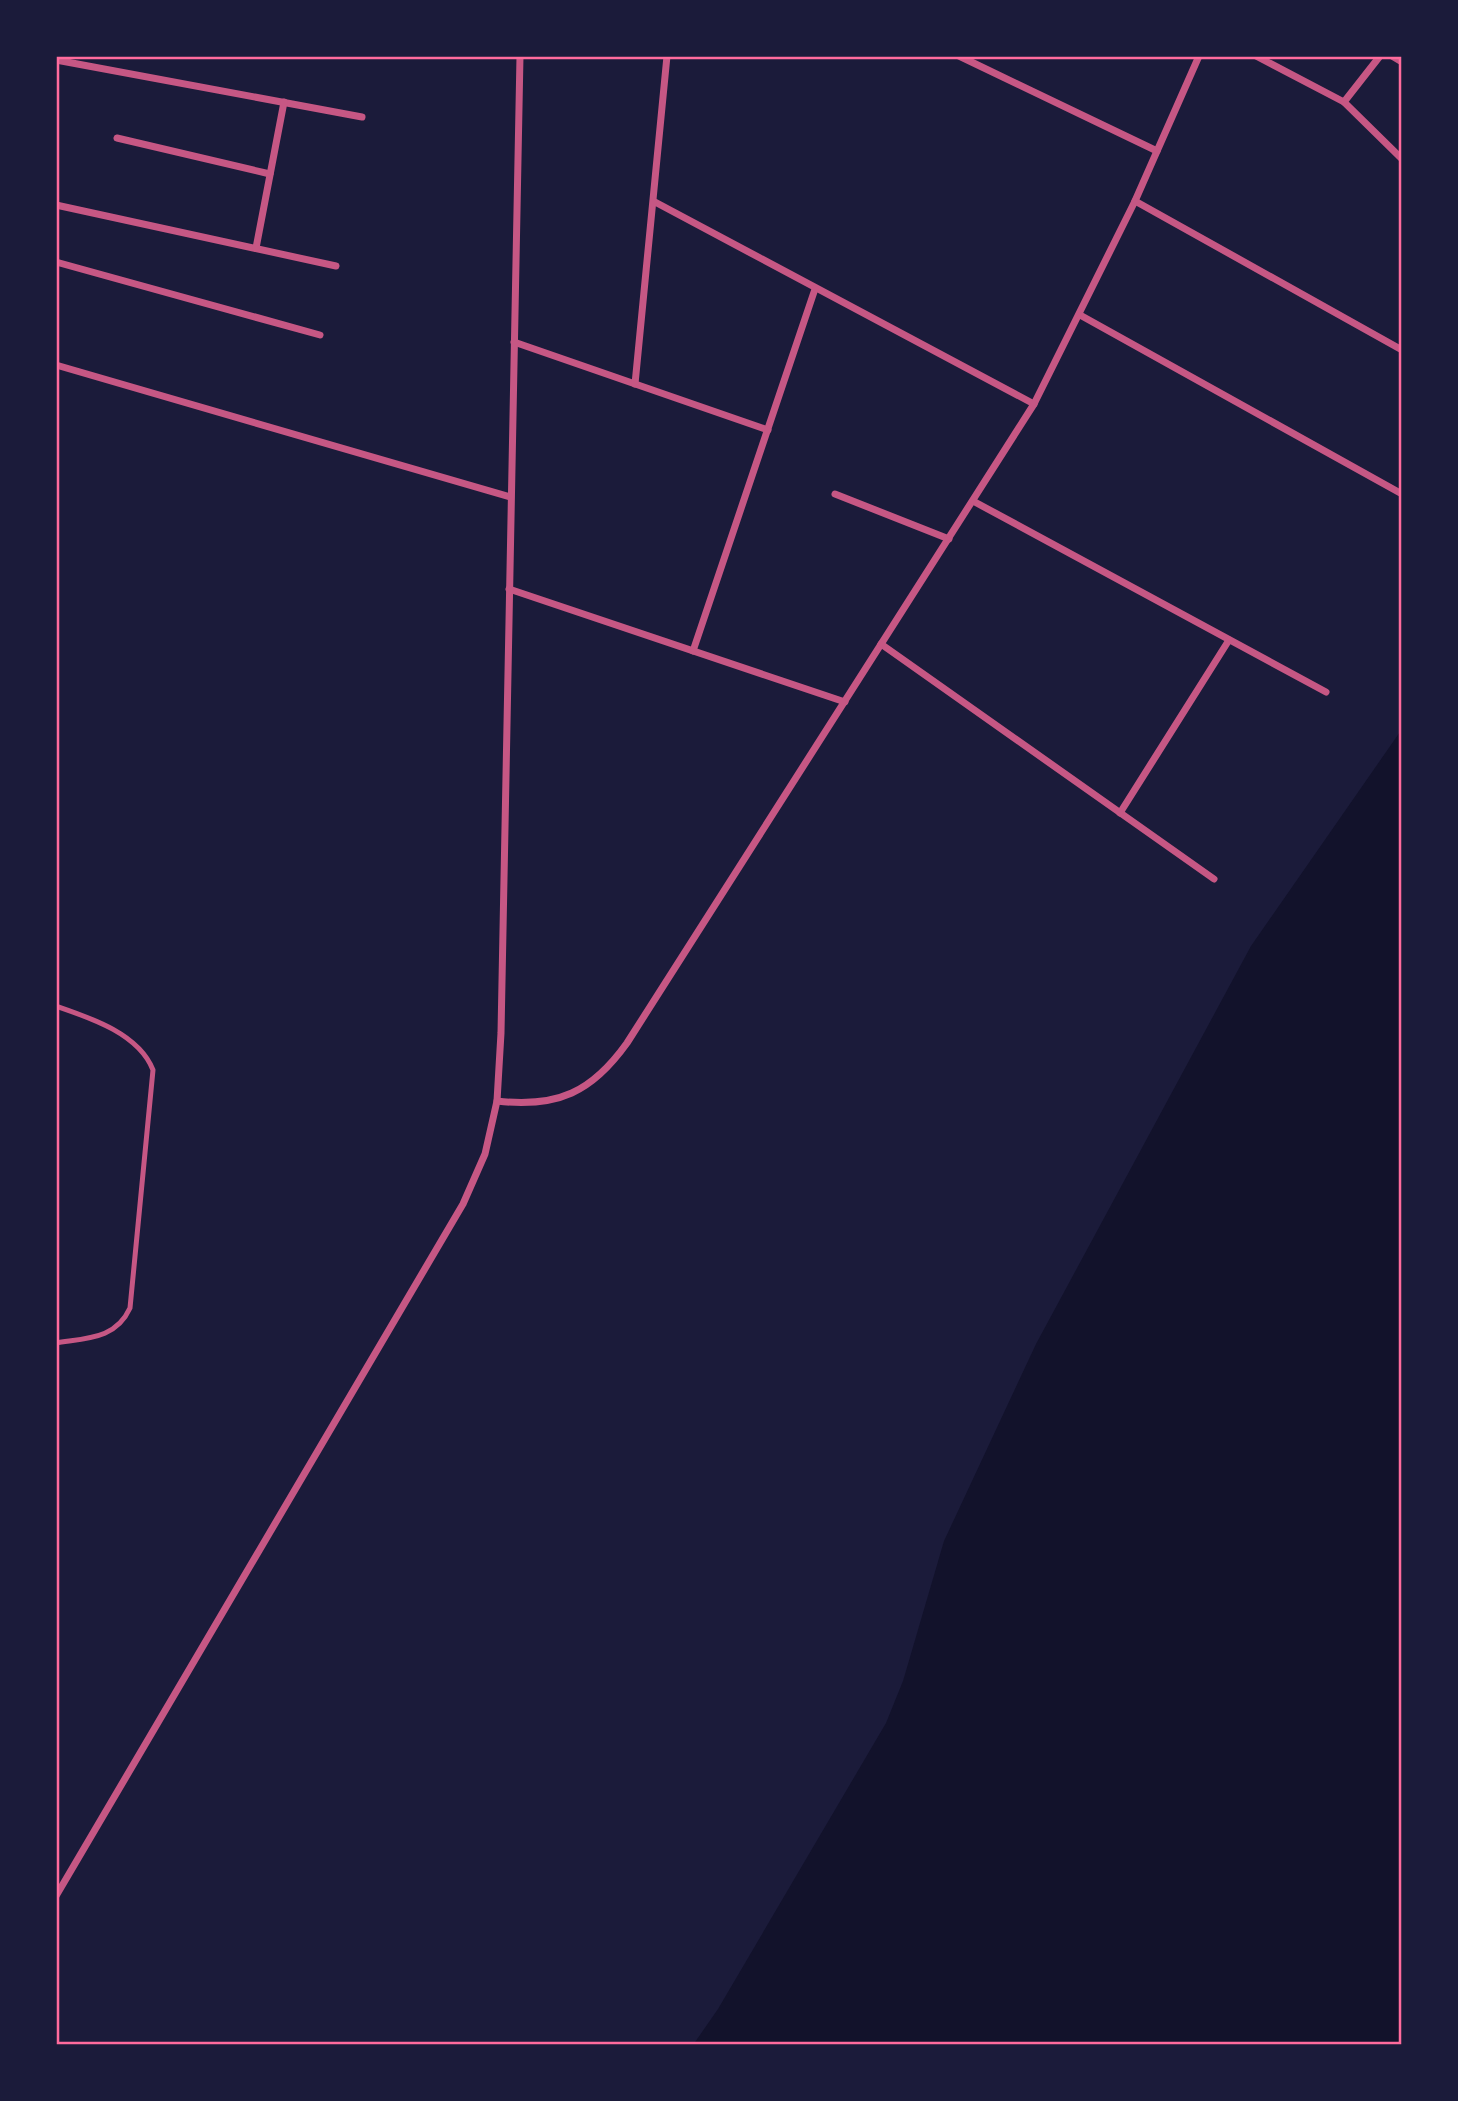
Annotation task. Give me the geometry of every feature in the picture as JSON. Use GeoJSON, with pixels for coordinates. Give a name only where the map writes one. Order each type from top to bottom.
{"type":"FeatureCollection","features":[{"type":"Feature","properties":{"kind":"street"},"geometry":{"type":"LineString","coordinates":[[56,1896],[463,1204],[485,1154],[497,1101],[501,1034],[520,56]]}},
{"type":"Feature","properties":{"kind":"street"},"geometry":{"type":"LineString","coordinates":[[635,384],[655,202],[667,56]]}},
{"type":"Feature","properties":{"kind":"street"},"geometry":{"type":"LineString","coordinates":[[959,56],[1157,152]]}},
{"type":"Feature","properties":{"kind":"street"},"geometry":{"type":"LineString","coordinates":[[497,1101],[549,1102],[573,1094],[595,1081],[613,1062],[1034,404],[1135,201],[1199,56]]}},
{"type":"Feature","properties":{"kind":"street"},"geometry":{"type":"LineString","coordinates":[[1256,56],[1344,102],[1402,159]]}},
{"type":"Feature","properties":{"kind":"street"},"geometry":{"type":"LineString","coordinates":[[1344,102],[1380,56]]}},
{"type":"Feature","properties":{"kind":"street"},"geometry":{"type":"LineString","coordinates":[[1392,56],[1402,62]]}},
{"type":"Feature","properties":{"kind":"street"},"geometry":{"type":"LineString","coordinates":[[56,60],[362,117]]}},
{"type":"Feature","properties":{"kind":"street"},"geometry":{"type":"LineString","coordinates":[[256,248],[284,102]]}},
{"type":"Feature","properties":{"kind":"street"},"geometry":{"type":"LineString","coordinates":[[117,138],[270,174]]}},
{"type":"Feature","properties":{"kind":"street"},"geometry":{"type":"LineString","coordinates":[[1135,201],[1402,350]]}},
{"type":"Feature","properties":{"kind":"street"},"geometry":{"type":"LineString","coordinates":[[655,202],[1034,404]]}},
{"type":"Feature","properties":{"kind":"street"},"geometry":{"type":"LineString","coordinates":[[56,205],[336,266]]}},
{"type":"Feature","properties":{"kind":"street"},"geometry":{"type":"LineString","coordinates":[[56,262],[320,335]]}},
{"type":"Feature","properties":{"kind":"street"},"geometry":{"type":"LineString","coordinates":[[693,651],[815,289]]}},
{"type":"Feature","properties":{"kind":"street"},"geometry":{"type":"LineString","coordinates":[[1080,315],[1402,494]]}},
{"type":"Feature","properties":{"kind":"street"},"geometry":{"type":"LineString","coordinates":[[514,342],[768,430]]}},
{"type":"Feature","properties":{"kind":"street"},"geometry":{"type":"LineString","coordinates":[[56,365],[510,497]]}},
{"type":"Feature","properties":{"kind":"street"},"geometry":{"type":"LineString","coordinates":[[835,494],[949,539]]}},
{"type":"Feature","properties":{"kind":"street"},"geometry":{"type":"LineString","coordinates":[[973,501],[1326,692]]}},
{"type":"Feature","properties":{"kind":"street"},"geometry":{"type":"LineString","coordinates":[[509,589],[845,702]]}},
{"type":"Feature","properties":{"kind":"street"},"geometry":{"type":"LineString","coordinates":[[1120,813],[1229,640]]}},
{"type":"Feature","properties":{"kind":"street"},"geometry":{"type":"LineString","coordinates":[[881,644],[1214,879]]}},
{"type":"Feature","properties":{"kind":"lane"},"geometry":{"type":"LineString","coordinates":[[56,1006],[124,1036],[139,1046],[153,1070],[153,1083],[130,1308],[118,1327],[108,1333],[56,1343]]}},
{"type":"Feature","properties":{"kind":"shaded area"},"geometry":{"type":"Polygon","coordinates":[[[1402,729],[1402,2045],[693,2045],[718,2009],[886,1723],[903,1681],[944,1541],[1036,1344],[1251,946],[1402,729]]]}}]}
